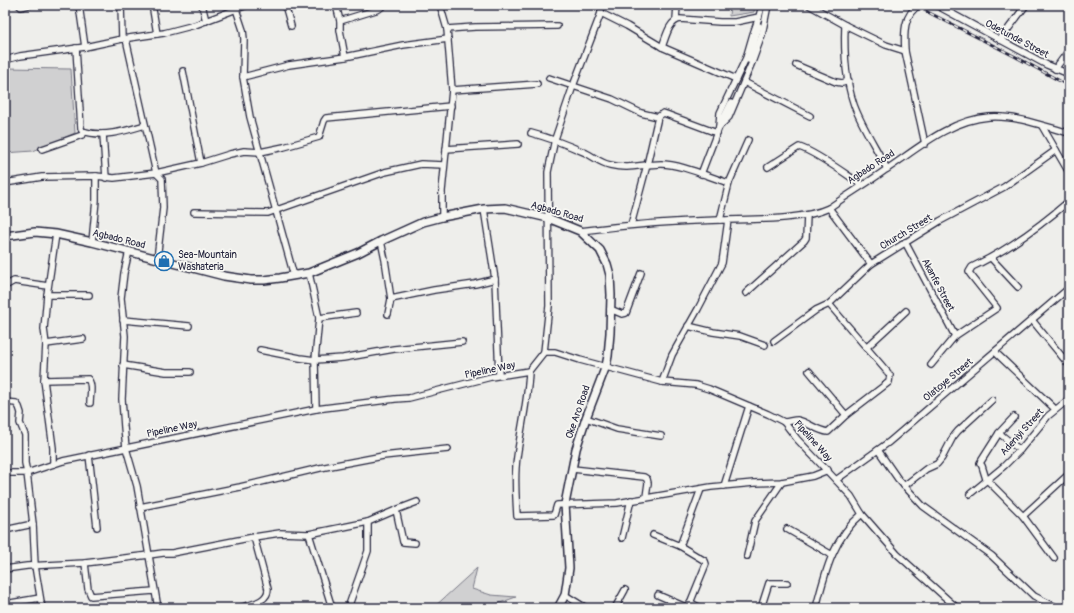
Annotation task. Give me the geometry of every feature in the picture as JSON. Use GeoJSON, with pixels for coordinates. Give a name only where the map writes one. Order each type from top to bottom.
{"type":"FeatureCollection","features":[{"type":"Feature","properties":{"kind":"main road","name":"Agbado Road"},"geometry":{"type":"LineString","coordinates":[[5,236],[35,232],[56,234],[129,251],[224,276],[251,280],[280,278],[309,273],[358,253],[423,222],[484,209],[501,207],[548,218],[580,231]]}},
{"type":"Feature","properties":{"kind":"main road","name":"Oke Aro Road"},"geometry":{"type":"LineString","coordinates":[[558,608],[566,595],[569,568],[565,504],[576,449],[606,366],[609,340],[610,275],[607,264],[600,250],[580,231]]}},
{"type":"Feature","properties":{"kind":"street"},"geometry":{"type":"LineString","coordinates":[[19,5],[21,7],[29,5]]}},
{"type":"Feature","properties":{"kind":"street"},"geometry":{"type":"LineString","coordinates":[[79,5],[84,47]]}},
{"type":"Feature","properties":{"kind":"street"},"geometry":{"type":"LineString","coordinates":[[121,5],[124,39],[156,173],[162,178],[163,208],[157,259]]}},
{"type":"Feature","properties":{"kind":"street"},"geometry":{"type":"LineString","coordinates":[[202,5],[206,21]]}},
{"type":"Feature","properties":{"kind":"street"},"geometry":{"type":"LineString","coordinates":[[5,60],[20,56],[84,47],[157,34],[195,25],[247,5]]}},
{"type":"Feature","properties":{"kind":"street"},"geometry":{"type":"LineString","coordinates":[[285,5],[291,26]]}},
{"type":"Feature","properties":{"kind":"street"},"geometry":{"type":"LineString","coordinates":[[336,5],[340,21],[340,30],[345,57]]}},
{"type":"Feature","properties":{"kind":"street"},"geometry":{"type":"LineString","coordinates":[[340,21],[379,9],[384,5]]}},
{"type":"Feature","properties":{"kind":"street"},"geometry":{"type":"LineString","coordinates":[[440,5],[447,29],[452,90],[444,165],[442,217]]}},
{"type":"Feature","properties":{"kind":"street"},"geometry":{"type":"LineString","coordinates":[[544,352],[549,306],[548,172],[555,140],[573,86],[601,14],[601,5]]}},
{"type":"Feature","properties":{"kind":"street"},"geometry":{"type":"LineString","coordinates":[[676,20],[677,5]]}},
{"type":"Feature","properties":{"kind":"street"},"geometry":{"type":"LineString","coordinates":[[718,130],[720,113],[746,58],[763,5]]}},
{"type":"Feature","properties":{"kind":"street"},"geometry":{"type":"LineString","coordinates":[[701,174],[718,130],[734,98],[751,56],[763,5]]}},
{"type":"Feature","properties":{"kind":"street"},"geometry":{"type":"LineString","coordinates":[[718,130],[729,117],[744,82],[762,35],[768,5]]}},
{"type":"Feature","properties":{"kind":"street"},"geometry":{"type":"LineString","coordinates":[[809,5],[886,45],[905,51]]}},
{"type":"Feature","properties":{"kind":"street"},"geometry":{"type":"LineString","coordinates":[[920,5],[912,11],[908,18],[904,38],[905,51],[924,144]]}},
{"type":"Feature","properties":{"kind":"street","name":"Odetunde Street"},"geometry":{"type":"LineString","coordinates":[[936,5],[1055,69],[1069,74]]}},
{"type":"Feature","properties":{"kind":"street"},"geometry":{"type":"LineString","coordinates":[[1000,40],[1026,5]]}},
{"type":"Feature","properties":{"kind":"street"},"geometry":{"type":"LineString","coordinates":[[236,9],[243,30],[243,77],[250,117],[294,276]]}},
{"type":"Feature","properties":{"kind":"street"},"geometry":{"type":"LineString","coordinates":[[153,10],[157,34]]}},
{"type":"Feature","properties":{"kind":"street"},"geometry":{"type":"LineString","coordinates":[[601,14],[627,26],[662,47],[736,79]]}},
{"type":"Feature","properties":{"kind":"street"},"geometry":{"type":"LineString","coordinates":[[662,47],[672,23],[676,20],[735,22],[759,17]]}},
{"type":"Feature","properties":{"kind":"street"},"geometry":{"type":"LineString","coordinates":[[845,25],[844,48],[854,105],[888,169]]}},
{"type":"Feature","properties":{"kind":"street"},"geometry":{"type":"LineString","coordinates":[[447,29],[475,27],[557,26]]}},
{"type":"Feature","properties":{"kind":"street"},"geometry":{"type":"LineString","coordinates":[[243,77],[289,65],[345,57],[403,45],[448,39]]}},
{"type":"Feature","properties":{"kind":"street"},"geometry":{"type":"LineString","coordinates":[[76,48],[82,131],[103,134],[124,131],[145,125]]}},
{"type":"Feature","properties":{"kind":"street"},"geometry":{"type":"LineString","coordinates":[[1055,69],[1069,50]]}},
{"type":"Feature","properties":{"kind":"street"},"geometry":{"type":"LineString","coordinates":[[796,65],[836,82],[842,83],[849,81]]}},
{"type":"Feature","properties":{"kind":"street"},"geometry":{"type":"LineString","coordinates":[[183,71],[202,163]]}},
{"type":"Feature","properties":{"kind":"street"},"geometry":{"type":"LineString","coordinates":[[549,78],[612,99],[641,113],[658,117]]}},
{"type":"Feature","properties":{"kind":"street"},"geometry":{"type":"LineString","coordinates":[[744,82],[810,116]]}},
{"type":"Feature","properties":{"kind":"street"},"geometry":{"type":"LineString","coordinates":[[452,90],[537,84]]}},
{"type":"Feature","properties":{"kind":"street"},"geometry":{"type":"LineString","coordinates":[[5,184],[42,177],[96,176],[106,178],[156,173],[202,163],[230,154],[244,151],[260,152],[319,137],[326,118],[451,106]]}},
{"type":"Feature","properties":{"kind":"street"},"geometry":{"type":"LineString","coordinates":[[631,225],[658,117],[663,113],[718,130]]}},
{"type":"Feature","properties":{"kind":"street","name":"Agbado Road"},"geometry":{"type":"LineString","coordinates":[[580,231],[631,225],[807,215],[821,212],[924,144],[951,128],[976,119],[989,117],[1012,118],[1069,133]]}},
{"type":"Feature","properties":{"kind":"street"},"geometry":{"type":"LineString","coordinates":[[1042,126],[1067,169]]}},
{"type":"Feature","properties":{"kind":"street"},"geometry":{"type":"LineString","coordinates":[[42,149],[82,135],[85,132]]}},
{"type":"Feature","properties":{"kind":"street"},"geometry":{"type":"LineString","coordinates":[[103,134],[106,178]]}},
{"type":"Feature","properties":{"kind":"street"},"geometry":{"type":"LineString","coordinates":[[531,134],[555,140],[588,154],[594,159],[611,165],[628,168],[662,164],[680,167],[729,183]]}},
{"type":"Feature","properties":{"kind":"street"},"geometry":{"type":"LineString","coordinates":[[720,220],[729,183],[748,140]]}},
{"type":"Feature","properties":{"kind":"street"},"geometry":{"type":"LineString","coordinates":[[446,149],[518,144]]}},
{"type":"Feature","properties":{"kind":"street"},"geometry":{"type":"LineString","coordinates":[[768,167],[799,148],[804,149],[862,185]]}},
{"type":"Feature","properties":{"kind":"street","name":"Church Street"},"geometry":{"type":"LineString","coordinates":[[774,341],[816,310],[829,304],[870,264],[940,221],[1004,187],[1056,150]]}},
{"type":"Feature","properties":{"kind":"street"},"geometry":{"type":"LineString","coordinates":[[194,212],[263,213],[385,172],[421,164],[444,165]]}},
{"type":"Feature","properties":{"kind":"street"},"geometry":{"type":"LineString","coordinates":[[92,242],[96,200],[96,176]]}},
{"type":"Feature","properties":{"kind":"street"},"geometry":{"type":"LineString","coordinates":[[931,365],[955,336],[997,308],[969,272],[972,267],[992,258],[1024,238],[1069,201]]}},
{"type":"Feature","properties":{"kind":"street"},"geometry":{"type":"LineString","coordinates":[[829,208],[870,264]]}},
{"type":"Feature","properties":{"kind":"street"},"geometry":{"type":"LineString","coordinates":[[484,209],[495,279],[499,375]]}},
{"type":"Feature","properties":{"kind":"street"},"geometry":{"type":"LineString","coordinates":[[746,293],[804,241],[806,238],[807,215]]}},
{"type":"Feature","properties":{"kind":"street"},"geometry":{"type":"LineString","coordinates":[[662,382],[672,355],[722,263],[728,220]]}},
{"type":"Feature","properties":{"kind":"street"},"geometry":{"type":"LineString","coordinates":[[53,464],[53,448],[44,380],[46,344],[44,329],[48,286],[56,234]]}},
{"type":"Feature","properties":{"kind":"street"},"geometry":{"type":"LineString","coordinates":[[381,241],[391,299],[388,314]]}},
{"type":"Feature","properties":{"kind":"street","name":"Akanfe Street"},"geometry":{"type":"LineString","coordinates":[[905,242],[955,336]]}},
{"type":"Feature","properties":{"kind":"street"},"geometry":{"type":"LineString","coordinates":[[129,251],[124,273],[121,298],[125,336],[122,399],[126,448],[137,486],[158,608]]}},
{"type":"Feature","properties":{"kind":"street"},"geometry":{"type":"LineString","coordinates":[[992,258],[1018,287]]}},
{"type":"Feature","properties":{"kind":"street"},"geometry":{"type":"LineString","coordinates":[[309,273],[319,318],[315,360],[316,409]]}},
{"type":"Feature","properties":{"kind":"street"},"geometry":{"type":"LineString","coordinates":[[610,309],[622,314],[626,313],[641,273]]}},
{"type":"Feature","properties":{"kind":"street"},"geometry":{"type":"LineString","coordinates":[[391,299],[495,279]]}},
{"type":"Feature","properties":{"kind":"street"},"geometry":{"type":"LineString","coordinates":[[5,286],[14,281],[48,286]]}},
{"type":"Feature","properties":{"kind":"street","name":"Olatoye Street"},"geometry":{"type":"LineString","coordinates":[[836,480],[889,442],[1069,288]]}},
{"type":"Feature","properties":{"kind":"street"},"geometry":{"type":"LineString","coordinates":[[47,295],[89,295]]}},
{"type":"Feature","properties":{"kind":"street"},"geometry":{"type":"LineString","coordinates":[[784,422],[796,420],[824,432],[828,432],[846,415],[889,382],[890,375],[829,304]]}},
{"type":"Feature","properties":{"kind":"street"},"geometry":{"type":"LineString","coordinates":[[866,348],[906,311]]}},
{"type":"Feature","properties":{"kind":"street"},"geometry":{"type":"LineString","coordinates":[[319,318],[356,313]]}},
{"type":"Feature","properties":{"kind":"street"},"geometry":{"type":"LineString","coordinates":[[123,320],[189,326]]}},
{"type":"Feature","properties":{"kind":"street"},"geometry":{"type":"LineString","coordinates":[[1032,320],[1069,365]]}},
{"type":"Feature","properties":{"kind":"street"},"geometry":{"type":"LineString","coordinates":[[688,326],[740,336],[765,345]]}},
{"type":"Feature","properties":{"kind":"street"},"geometry":{"type":"LineString","coordinates":[[46,344],[83,339]]}},
{"type":"Feature","properties":{"kind":"street"},"geometry":{"type":"LineString","coordinates":[[260,350],[315,360],[344,358],[394,349],[462,342]]}},
{"type":"Feature","properties":{"kind":"street","name":"Pipeline Way"},"geometry":{"type":"LineString","coordinates":[[5,473],[28,473],[53,464],[89,455],[316,409],[409,398],[499,375],[529,371],[544,352],[555,352],[662,382],[696,385],[724,394],[784,422],[799,442],[828,470],[856,502],[862,514],[897,554],[957,608]]}},
{"type":"Feature","properties":{"kind":"street"},"geometry":{"type":"LineString","coordinates":[[995,352],[1055,410]]}},
{"type":"Feature","properties":{"kind":"street"},"geometry":{"type":"LineString","coordinates":[[123,365],[166,372],[190,372]]}},
{"type":"Feature","properties":{"kind":"street"},"geometry":{"type":"LineString","coordinates":[[529,371],[528,392],[516,458],[516,516],[554,515],[557,505],[601,504],[724,486],[782,482],[813,476],[828,470]]}},
{"type":"Feature","properties":{"kind":"street"},"geometry":{"type":"LineString","coordinates":[[809,372],[846,415]]}},
{"type":"Feature","properties":{"kind":"street"},"geometry":{"type":"LineString","coordinates":[[44,380],[88,379],[90,382],[90,403]]}},
{"type":"Feature","properties":{"kind":"street","name":"Adeniyi Street"},"geometry":{"type":"LineString","coordinates":[[970,494],[986,479],[1004,466],[1020,450],[1048,416],[1069,399]]}},
{"type":"Feature","properties":{"kind":"street"},"geometry":{"type":"LineString","coordinates":[[904,486],[937,464],[958,431],[992,400]]}},
{"type":"Feature","properties":{"kind":"street"},"geometry":{"type":"LineString","coordinates":[[5,402],[16,403],[19,407],[21,413],[20,423],[25,435],[25,463],[28,473],[33,524],[35,566],[42,608]]}},
{"type":"Feature","properties":{"kind":"street"},"geometry":{"type":"LineString","coordinates":[[724,486],[749,406]]}},
{"type":"Feature","properties":{"kind":"street"},"geometry":{"type":"LineString","coordinates":[[586,418],[617,429],[661,436]]}},
{"type":"Feature","properties":{"kind":"street"},"geometry":{"type":"LineString","coordinates":[[1014,418],[999,433],[980,463],[986,479],[1023,516],[1054,558]]}},
{"type":"Feature","properties":{"kind":"street"},"geometry":{"type":"LineString","coordinates":[[999,433],[1020,450]]}},
{"type":"Feature","properties":{"kind":"street"},"geometry":{"type":"LineString","coordinates":[[140,507],[383,456],[448,449]]}},
{"type":"Feature","properties":{"kind":"street"},"geometry":{"type":"LineString","coordinates":[[878,450],[904,486],[923,506],[992,556],[1034,596],[1054,606]]}},
{"type":"Feature","properties":{"kind":"street"},"geometry":{"type":"LineString","coordinates":[[89,455],[97,527]]}},
{"type":"Feature","properties":{"kind":"street"},"geometry":{"type":"LineString","coordinates":[[572,469],[644,477],[648,482],[646,498]]}},
{"type":"Feature","properties":{"kind":"street"},"geometry":{"type":"LineString","coordinates":[[1023,516],[1048,491],[1069,474]]}},
{"type":"Feature","properties":{"kind":"street"},"geometry":{"type":"LineString","coordinates":[[747,556],[755,521],[782,482]]}},
{"type":"Feature","properties":{"kind":"street"},"geometry":{"type":"LineString","coordinates":[[680,546],[701,489]]}},
{"type":"Feature","properties":{"kind":"street"},"geometry":{"type":"LineString","coordinates":[[622,538],[631,500]]}},
{"type":"Feature","properties":{"kind":"street"},"geometry":{"type":"LineString","coordinates":[[5,569],[85,563],[163,552],[172,553],[280,533],[309,534],[368,522],[417,502]]}},
{"type":"Feature","properties":{"kind":"street"},"geometry":{"type":"LineString","coordinates":[[396,510],[403,542],[415,543]]}},
{"type":"Feature","properties":{"kind":"street"},"geometry":{"type":"LineString","coordinates":[[816,608],[832,555],[847,528],[862,514]]}},
{"type":"Feature","properties":{"kind":"street"},"geometry":{"type":"LineString","coordinates":[[348,608],[368,551],[368,522]]}},
{"type":"Feature","properties":{"kind":"street"},"geometry":{"type":"LineString","coordinates":[[5,530],[33,524]]}},
{"type":"Feature","properties":{"kind":"street"},"geometry":{"type":"LineString","coordinates":[[787,529],[832,555]]}},
{"type":"Feature","properties":{"kind":"street"},"geometry":{"type":"LineString","coordinates":[[309,534],[332,608]]}},
{"type":"Feature","properties":{"kind":"street"},"geometry":{"type":"LineString","coordinates":[[653,535],[680,546],[705,561],[706,564],[689,606]]}},
{"type":"Feature","properties":{"kind":"street"},"geometry":{"type":"LineString","coordinates":[[240,608],[259,601],[268,594],[254,537]]}},
{"type":"Feature","properties":{"kind":"street"},"geometry":{"type":"LineString","coordinates":[[85,563],[88,589],[91,596],[154,591]]}},
{"type":"Feature","properties":{"kind":"street"},"geometry":{"type":"LineString","coordinates":[[761,608],[769,583],[787,583]]}},
{"type":"Feature","properties":{"kind":"street"},"geometry":{"type":"LineString","coordinates":[[615,608],[625,590]]}},
{"type":"Feature","properties":{"kind":"street"},"geometry":{"type":"LineString","coordinates":[[566,595],[586,608]]}},
{"type":"Feature","properties":{"kind":"street"},"geometry":{"type":"LineString","coordinates":[[658,595],[689,606],[701,608]]}},
{"type":"Feature","properties":{"kind":"street"},"geometry":{"type":"LineString","coordinates":[[5,604],[40,598]]}},
{"type":"Feature","properties":{"kind":"shaded area"},"geometry":{"type":"Polygon","coordinates":[[[730,5],[755,5],[754,12],[729,16],[730,5]]]}},
{"type":"Feature","properties":{"kind":"shaded area"},"geometry":{"type":"Polygon","coordinates":[[[5,68],[71,69],[75,133],[33,151],[5,153],[5,68]]]}},
{"type":"Feature","properties":{"kind":"shaded area"},"geometry":{"type":"Polygon","coordinates":[[[477,568],[472,589],[491,595],[516,597],[486,608],[433,608],[477,568]]]}},
{"type":"Feature","properties":{"kind":"railway"},"geometry":{"type":"LineString","coordinates":[[914,5],[1069,86]]}},
{"type":"Feature","properties":{"kind":"place","name":"Sea-Mountain Washateria"},"geometry":{"type":"Point","coordinates":[164,261]}}]}
